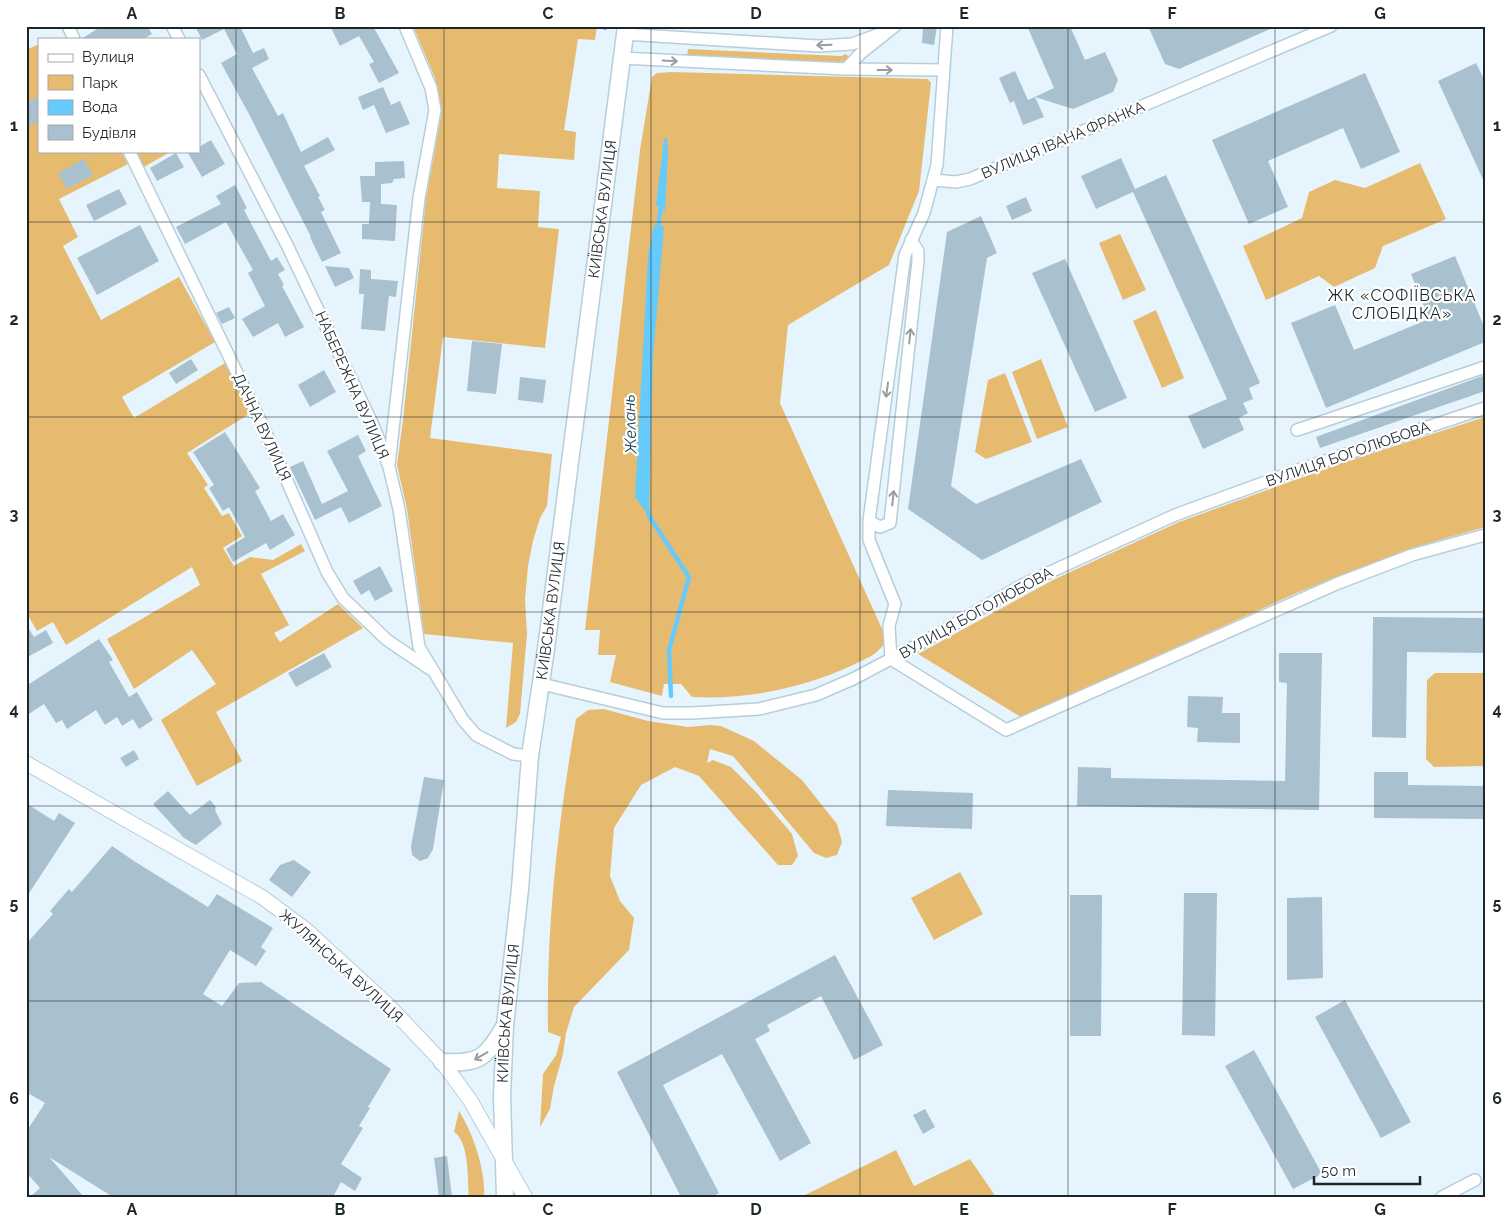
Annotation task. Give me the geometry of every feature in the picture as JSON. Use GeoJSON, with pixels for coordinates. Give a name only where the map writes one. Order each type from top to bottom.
{"type":"FeatureCollection","features":[{"type":"Feature","properties":{"kind":"main road","name":"КИЇВСЬКА ВУЛИЦЯ"},"geometry":{"type":"LineString","coordinates":[[505,1197],[502,1096],[505,1026],[520,889],[530,756],[542,684],[625,30]]}},
{"type":"Feature","properties":{"kind":"main road"},"geometry":{"type":"LineString","coordinates":[[442,1062],[459,1063],[476,1060],[487,1053],[505,1026]]}},
{"type":"Feature","properties":{"kind":"street"},"geometry":{"type":"LineString","coordinates":[[68,26],[74,38]]}},
{"type":"Feature","properties":{"kind":"street"},"geometry":{"type":"LineString","coordinates":[[172,26],[178,38]]}},
{"type":"Feature","properties":{"kind":"street"},"geometry":{"type":"LineString","coordinates":[[389,467],[419,198],[435,110],[431,88],[405,26]]}},
{"type":"Feature","properties":{"kind":"street"},"geometry":{"type":"LineString","coordinates":[[947,26],[937,165],[924,213],[904,255],[870,521],[869,540],[895,604],[889,626],[890,659],[1006,730],[1336,584],[1412,554],[1485,535]]}},
{"type":"Feature","properties":{"kind":"street","name":"ВУЛИЦЯ ІВАНА ФРАНКА"},"geometry":{"type":"LineString","coordinates":[[934,180],[956,182],[970,179],[1331,26]]}},
{"type":"Feature","properties":{"kind":"street"},"geometry":{"type":"LineString","coordinates":[[846,70],[861,53],[892,29]]}},
{"type":"Feature","properties":{"kind":"street"},"geometry":{"type":"LineString","coordinates":[[625,30],[818,46],[852,44],[892,29]]}},
{"type":"Feature","properties":{"kind":"street"},"geometry":{"type":"LineString","coordinates":[[621,58],[846,70],[944,70]]}},
{"type":"Feature","properties":{"kind":"street","name":"НАБЕРЕЖНА ВУЛИЦЯ"},"geometry":{"type":"LineString","coordinates":[[200,77],[287,244],[374,427],[389,467],[399,509],[419,647],[463,720],[476,735],[513,754],[530,756]]}},
{"type":"Feature","properties":{"kind":"street","name":"ДАЧНА ВУЛИЦЯ"},"geometry":{"type":"LineString","coordinates":[[128,152],[262,424],[327,572],[343,598],[387,640],[434,671]]}},
{"type":"Feature","properties":{"kind":"street"},"geometry":{"type":"LineString","coordinates":[[870,521],[880,528],[890,524],[918,261],[918,251],[911,240]]}},
{"type":"Feature","properties":{"kind":"street"},"geometry":{"type":"LineString","coordinates":[[1297,430],[1485,368]]}},
{"type":"Feature","properties":{"kind":"street","name":"ВУЛИЦЯ БОГОЛЮБОВА"},"geometry":{"type":"LineString","coordinates":[[542,684],[663,713],[759,709],[816,695],[853,679],[1024,584],[1175,515],[1301,469],[1485,408]]}},
{"type":"Feature","properties":{"kind":"street","name":"ЖУЛЯНСЬКА ВУЛИЦЯ"},"geometry":{"type":"LineString","coordinates":[[26,763],[262,897],[304,929],[389,1006],[442,1062],[470,1100],[525,1197]]}},
{"type":"Feature","properties":{"kind":"street"},"geometry":{"type":"LineString","coordinates":[[1442,1197],[1474,1180]]}},
{"type":"Feature","properties":{"kind":"green space"},"geometry":{"type":"Polygon","coordinates":[[[413,26],[597,26],[595,40],[578,39],[564,130],[576,132],[574,160],[499,154],[497,188],[540,191],[538,227],[559,229],[545,348],[443,337],[430,438],[552,454],[547,506],[540,518],[528,566],[525,599],[527,634],[520,714],[516,722],[506,728],[513,643],[424,634],[407,509],[397,465],[426,199],[441,116],[435,78],[413,26]]]}},
{"type":"Feature","properties":{"kind":"green space"},"geometry":{"type":"Polygon","coordinates":[[[38,44],[38,152],[122,152],[128,164],[59,199],[78,237],[63,246],[101,320],[179,277],[215,342],[122,397],[134,418],[225,363],[249,412],[246,416],[187,453],[208,485],[204,488],[222,516],[229,513],[242,536],[223,548],[234,566],[250,557],[273,560],[301,544],[305,551],[261,574],[289,625],[274,633],[280,642],[338,604],[363,628],[216,712],[242,761],[197,786],[161,720],[216,684],[192,650],[134,689],[107,639],[200,585],[192,567],[66,645],[53,622],[37,631],[26,612],[26,422],[28,421],[26,419],[26,50],[38,44]]]}},
{"type":"Feature","properties":{"kind":"green space"},"geometry":{"type":"Polygon","coordinates":[[[688,49],[841,56],[846,54],[849,57],[846,61],[839,62],[687,57],[688,49]]]}},
{"type":"Feature","properties":{"kind":"green space"},"geometry":{"type":"Polygon","coordinates":[[[657,73],[928,79],[931,83],[919,191],[889,265],[788,325],[780,403],[883,631],[884,644],[870,656],[834,673],[795,686],[754,694],[692,697],[681,684],[664,684],[662,696],[610,682],[616,655],[598,655],[600,630],[585,630],[640,150],[652,77],[657,73]]]}},
{"type":"Feature","properties":{"kind":"green space"},"geometry":{"type":"Polygon","coordinates":[[[135,152],[170,152],[142,168],[135,152]]]}},
{"type":"Feature","properties":{"kind":"green space"},"geometry":{"type":"Polygon","coordinates":[[[1420,163],[1446,219],[1383,246],[1375,268],[1334,287],[1319,276],[1266,300],[1243,246],[1302,218],[1309,192],[1335,180],[1365,188],[1420,163]]]}},
{"type":"Feature","properties":{"kind":"green space"},"geometry":{"type":"Polygon","coordinates":[[[1120,234],[1146,290],[1123,300],[1099,243],[1120,234]]]}},
{"type":"Feature","properties":{"kind":"green space"},"geometry":{"type":"Polygon","coordinates":[[[1156,310],[1184,378],[1162,388],[1133,321],[1156,310]]]}},
{"type":"Feature","properties":{"kind":"green space"},"geometry":{"type":"Polygon","coordinates":[[[1041,359],[1068,427],[1037,439],[1012,372],[1041,359]]]}},
{"type":"Feature","properties":{"kind":"green space"},"geometry":{"type":"Polygon","coordinates":[[[1005,373],[1032,442],[986,459],[975,452],[988,380],[1005,373]]]}},
{"type":"Feature","properties":{"kind":"green space"},"geometry":{"type":"Polygon","coordinates":[[[1485,417],[1485,527],[1412,548],[1299,592],[1021,717],[918,654],[1055,579],[1179,522],[1339,464],[1485,417]]]}},
{"type":"Feature","properties":{"kind":"green space"},"geometry":{"type":"Polygon","coordinates":[[[1435,673],[1485,673],[1485,766],[1434,767],[1426,759],[1427,680],[1435,673]]]}},
{"type":"Feature","properties":{"kind":"green space"},"geometry":{"type":"Polygon","coordinates":[[[604,709],[648,721],[688,727],[721,726],[754,741],[802,780],[837,824],[842,842],[837,855],[826,858],[814,853],[733,756],[710,749],[707,763],[713,760],[731,767],[757,793],[792,834],[798,856],[792,865],[778,865],[699,776],[675,767],[641,785],[614,828],[610,876],[620,901],[634,918],[629,950],[574,1007],[566,1033],[550,1109],[540,1127],[543,1074],[556,1055],[561,1037],[548,1032],[548,993],[554,875],[564,797],[576,719],[588,710],[604,709]]]}},
{"type":"Feature","properties":{"kind":"green space"},"geometry":{"type":"Polygon","coordinates":[[[960,872],[983,914],[934,940],[911,898],[960,872]]]}},
{"type":"Feature","properties":{"kind":"green space"},"geometry":{"type":"Polygon","coordinates":[[[459,1111],[478,1152],[483,1176],[484,1197],[469,1197],[468,1171],[463,1144],[454,1132],[459,1111]]]}},
{"type":"Feature","properties":{"kind":"green space"},"geometry":{"type":"Polygon","coordinates":[[[896,1150],[914,1186],[970,1159],[996,1197],[801,1197],[896,1150]]]}},
{"type":"Feature","properties":{"kind":"water"},"geometry":{"type":"Polygon","coordinates":[[[667,137],[665,211],[656,205],[664,139],[667,137]]]}},
{"type":"Feature","properties":{"kind":"water"},"geometry":{"type":"Polygon","coordinates":[[[654,225],[664,227],[653,358],[649,516],[635,497],[648,255],[654,225]]]}},
{"type":"Feature","properties":{"kind":"building"},"geometry":{"type":"Polygon","coordinates":[[[102,26],[147,26],[152,34],[145,38],[83,38],[102,26]]]}},
{"type":"Feature","properties":{"kind":"building"},"geometry":{"type":"Polygon","coordinates":[[[195,26],[240,26],[253,53],[264,48],[269,59],[252,68],[278,116],[283,113],[301,152],[328,137],[335,150],[304,166],[320,196],[318,197],[325,210],[321,212],[341,253],[322,262],[250,116],[221,63],[237,54],[224,29],[202,40],[195,26]]]}},
{"type":"Feature","properties":{"kind":"building"},"geometry":{"type":"Polygon","coordinates":[[[330,26],[377,26],[374,28],[399,73],[379,83],[369,64],[374,62],[359,36],[340,46],[330,26]]]}},
{"type":"Feature","properties":{"kind":"building"},"geometry":{"type":"Polygon","coordinates":[[[923,26],[937,26],[934,45],[922,43],[923,26]]]}},
{"type":"Feature","properties":{"kind":"building"},"geometry":{"type":"Polygon","coordinates":[[[1027,26],[1070,26],[1085,60],[1105,52],[1118,80],[1113,92],[1073,109],[1035,97],[1044,117],[1023,125],[1014,101],[1010,103],[999,78],[1015,71],[1028,100],[1054,88],[1027,26]]]}},
{"type":"Feature","properties":{"kind":"building"},"geometry":{"type":"Polygon","coordinates":[[[1148,26],[1277,26],[1179,69],[1165,64],[1148,26]]]}},
{"type":"Feature","properties":{"kind":"building"},"geometry":{"type":"Polygon","coordinates":[[[1476,63],[1485,81],[1485,184],[1438,81],[1476,63]]]}},
{"type":"Feature","properties":{"kind":"building"},"geometry":{"type":"Polygon","coordinates":[[[1365,73],[1400,152],[1361,169],[1343,128],[1268,161],[1288,207],[1249,224],[1212,140],[1365,73]]]}},
{"type":"Feature","properties":{"kind":"building"},"geometry":{"type":"Polygon","coordinates":[[[383,87],[391,105],[400,101],[410,124],[386,133],[374,105],[363,110],[358,97],[383,87]]]}},
{"type":"Feature","properties":{"kind":"building"},"geometry":{"type":"Polygon","coordinates":[[[38,97],[38,122],[26,128],[26,103],[38,97]]]}},
{"type":"Feature","properties":{"kind":"building"},"geometry":{"type":"Polygon","coordinates":[[[211,140],[225,164],[202,177],[188,153],[200,152],[200,146],[211,140]]]}},
{"type":"Feature","properties":{"kind":"building"},"geometry":{"type":"Polygon","coordinates":[[[176,153],[184,167],[157,181],[150,168],[176,153]]]}},
{"type":"Feature","properties":{"kind":"building"},"geometry":{"type":"Polygon","coordinates":[[[1121,158],[1135,189],[1166,175],[1260,383],[1249,388],[1253,399],[1243,403],[1248,413],[1239,418],[1244,430],[1203,449],[1188,416],[1227,399],[1133,192],[1096,209],[1081,176],[1121,158]]]}},
{"type":"Feature","properties":{"kind":"building"},"geometry":{"type":"Polygon","coordinates":[[[84,159],[93,175],[67,189],[58,173],[84,159]]]}},
{"type":"Feature","properties":{"kind":"building"},"geometry":{"type":"Polygon","coordinates":[[[404,161],[405,178],[394,179],[392,183],[381,184],[381,204],[397,205],[395,241],[362,239],[362,224],[369,224],[370,202],[362,202],[360,176],[375,176],[375,162],[404,161]]]}},
{"type":"Feature","properties":{"kind":"building"},"geometry":{"type":"Polygon","coordinates":[[[235,185],[247,208],[244,210],[271,261],[277,257],[285,270],[278,274],[284,285],[282,286],[304,327],[285,337],[278,323],[253,337],[242,319],[265,306],[248,273],[253,270],[226,222],[185,244],[176,227],[221,204],[216,196],[235,185]]]}},
{"type":"Feature","properties":{"kind":"building"},"geometry":{"type":"Polygon","coordinates":[[[119,189],[127,204],[94,221],[86,205],[119,189]]]}},
{"type":"Feature","properties":{"kind":"building"},"geometry":{"type":"Polygon","coordinates":[[[1026,197],[1032,211],[1012,220],[1006,206],[1026,197]]]}},
{"type":"Feature","properties":{"kind":"building"},"geometry":{"type":"Polygon","coordinates":[[[981,216],[997,253],[987,258],[951,486],[976,504],[1081,459],[1102,502],[982,560],[908,509],[947,232],[981,216]]]}},
{"type":"Feature","properties":{"kind":"building"},"geometry":{"type":"Polygon","coordinates":[[[140,225],[159,261],[97,295],[77,258],[140,225]]]}},
{"type":"Feature","properties":{"kind":"building"},"geometry":{"type":"Polygon","coordinates":[[[1455,256],[1485,329],[1485,342],[1326,408],[1291,323],[1335,305],[1354,350],[1429,319],[1411,274],[1455,256]]]}},
{"type":"Feature","properties":{"kind":"building"},"geometry":{"type":"Polygon","coordinates":[[[1065,259],[1127,398],[1095,412],[1032,273],[1065,259]]]}},
{"type":"Feature","properties":{"kind":"building"},"geometry":{"type":"Polygon","coordinates":[[[325,266],[349,268],[354,278],[335,287],[325,266]]]}},
{"type":"Feature","properties":{"kind":"building"},"geometry":{"type":"Polygon","coordinates":[[[360,269],[371,270],[371,279],[398,281],[396,297],[389,296],[385,331],[361,329],[364,294],[359,294],[360,269]]]}},
{"type":"Feature","properties":{"kind":"building"},"geometry":{"type":"Polygon","coordinates":[[[229,307],[235,318],[222,324],[216,313],[229,307]]]}},
{"type":"Feature","properties":{"kind":"building"},"geometry":{"type":"Polygon","coordinates":[[[472,341],[502,344],[496,394],[467,391],[472,341]]]}},
{"type":"Feature","properties":{"kind":"building"},"geometry":{"type":"Polygon","coordinates":[[[191,359],[198,370],[176,384],[169,373],[191,359]]]}},
{"type":"Feature","properties":{"kind":"building"},"geometry":{"type":"Polygon","coordinates":[[[324,370],[336,392],[310,407],[298,385],[324,370]]]}},
{"type":"Feature","properties":{"kind":"building"},"geometry":{"type":"Polygon","coordinates":[[[1485,375],[1485,391],[1320,448],[1316,437],[1485,375]]]}},
{"type":"Feature","properties":{"kind":"building"},"geometry":{"type":"Polygon","coordinates":[[[520,377],[546,380],[543,403],[518,400],[520,377]]]}},
{"type":"Feature","properties":{"kind":"building"},"geometry":{"type":"Polygon","coordinates":[[[225,432],[260,488],[255,491],[271,521],[283,514],[295,535],[270,550],[266,543],[233,562],[226,549],[245,537],[229,507],[223,511],[209,488],[214,485],[193,452],[225,432]]]}},
{"type":"Feature","properties":{"kind":"building"},"geometry":{"type":"Polygon","coordinates":[[[358,435],[366,451],[358,456],[382,506],[349,523],[341,507],[315,520],[290,467],[303,461],[322,504],[348,491],[327,451],[358,435]]]}},
{"type":"Feature","properties":{"kind":"building"},"geometry":{"type":"Polygon","coordinates":[[[380,566],[393,591],[375,601],[369,590],[361,595],[353,581],[380,566]]]}},
{"type":"Feature","properties":{"kind":"building"},"geometry":{"type":"Polygon","coordinates":[[[1373,617],[1485,618],[1485,653],[1407,652],[1406,738],[1372,737],[1373,617]]]}},
{"type":"Feature","properties":{"kind":"building"},"geometry":{"type":"Polygon","coordinates":[[[26,624],[34,637],[46,630],[53,643],[26,658],[26,624]]]}},
{"type":"Feature","properties":{"kind":"building"},"geometry":{"type":"Polygon","coordinates":[[[99,639],[113,660],[109,662],[129,697],[137,692],[153,720],[139,729],[133,719],[122,726],[117,717],[105,725],[96,710],[67,729],[62,720],[56,723],[44,704],[26,716],[26,686],[99,639]]]}},
{"type":"Feature","properties":{"kind":"building"},"geometry":{"type":"Polygon","coordinates":[[[324,653],[332,667],[296,687],[288,673],[324,653]]]}},
{"type":"Feature","properties":{"kind":"building"},"geometry":{"type":"Polygon","coordinates":[[[1279,653],[1322,653],[1319,810],[1077,806],[1078,767],[1111,768],[1111,778],[1285,781],[1287,683],[1279,682],[1279,653]]]}},
{"type":"Feature","properties":{"kind":"building"},"geometry":{"type":"Polygon","coordinates":[[[1188,696],[1223,697],[1222,713],[1240,713],[1240,743],[1197,742],[1198,728],[1187,727],[1188,696]]]}},
{"type":"Feature","properties":{"kind":"building"},"geometry":{"type":"Polygon","coordinates":[[[134,750],[139,759],[126,767],[120,758],[134,750]]]}},
{"type":"Feature","properties":{"kind":"building"},"geometry":{"type":"Polygon","coordinates":[[[1374,772],[1408,772],[1408,785],[1485,786],[1485,819],[1374,818],[1374,772]]]}},
{"type":"Feature","properties":{"kind":"building"},"geometry":{"type":"Polygon","coordinates":[[[424,777],[444,780],[433,849],[428,858],[420,861],[412,855],[411,846],[424,777]]]}},
{"type":"Feature","properties":{"kind":"building"},"geometry":{"type":"Polygon","coordinates":[[[888,790],[973,793],[972,829],[886,826],[888,790]]]}},
{"type":"Feature","properties":{"kind":"building"},"geometry":{"type":"Polygon","coordinates":[[[168,791],[190,815],[210,800],[216,807],[215,810],[222,824],[196,845],[184,838],[153,804],[168,791]]]}},
{"type":"Feature","properties":{"kind":"building"},"geometry":{"type":"Polygon","coordinates":[[[26,803],[54,821],[59,813],[75,823],[26,898],[26,803]]]}},
{"type":"Feature","properties":{"kind":"building"},"geometry":{"type":"Polygon","coordinates":[[[112,846],[208,907],[217,894],[273,928],[261,947],[266,951],[256,966],[230,950],[203,994],[222,1006],[239,983],[261,982],[391,1069],[368,1107],[370,1108],[359,1126],[363,1128],[341,1164],[362,1178],[355,1191],[341,1182],[333,1197],[113,1197],[49,1157],[84,1197],[30,1197],[40,1188],[26,1172],[26,1132],[45,1103],[26,1092],[26,944],[53,914],[50,911],[69,889],[72,892],[112,846]]]}},
{"type":"Feature","properties":{"kind":"building"},"geometry":{"type":"Polygon","coordinates":[[[294,860],[311,872],[292,897],[269,880],[280,865],[294,860]]]}},
{"type":"Feature","properties":{"kind":"building"},"geometry":{"type":"Polygon","coordinates":[[[1184,893],[1217,893],[1215,1036],[1182,1035],[1184,893]]]}},
{"type":"Feature","properties":{"kind":"building"},"geometry":{"type":"Polygon","coordinates":[[[1070,895],[1102,895],[1101,1036],[1070,1036],[1070,895]]]}},
{"type":"Feature","properties":{"kind":"building"},"geometry":{"type":"Polygon","coordinates":[[[1322,897],[1323,978],[1287,980],[1287,898],[1322,897]]]}},
{"type":"Feature","properties":{"kind":"building"},"geometry":{"type":"Polygon","coordinates":[[[835,955],[883,1045],[854,1060],[821,996],[767,1025],[770,1031],[755,1039],[811,1143],[780,1161],[722,1054],[663,1085],[719,1193],[712,1197],[681,1197],[617,1072],[835,955]]]}},
{"type":"Feature","properties":{"kind":"building"},"geometry":{"type":"Polygon","coordinates":[[[1345,1000],[1411,1122],[1381,1138],[1315,1017],[1345,1000]]]}},
{"type":"Feature","properties":{"kind":"building"},"geometry":{"type":"Polygon","coordinates":[[[1254,1050],[1322,1174],[1293,1189],[1225,1066],[1254,1050]]]}},
{"type":"Feature","properties":{"kind":"building"},"geometry":{"type":"Polygon","coordinates":[[[925,1109],[935,1127],[923,1134],[913,1115],[925,1109]]]}},
{"type":"Feature","properties":{"kind":"building"},"geometry":{"type":"Polygon","coordinates":[[[447,1156],[452,1197],[439,1197],[434,1158],[447,1156]]]}},
{"type":"Feature","properties":{"kind":"waterway","name":"Желань"},"geometry":{"type":"LineString","coordinates":[[658,231],[661,204]]}},
{"type":"Feature","properties":{"kind":"waterway","name":"Желань"},"geometry":{"type":"LineString","coordinates":[[648,510],[649,516],[689,577],[669,650],[671,696]]}},
{"type":"Feature","properties":{"kind":"district","name":"ЖК «СОФІЇВСЬКА СЛОБІДКА»"},"geometry":{"type":"Point","coordinates":[1402,304]}}]}
